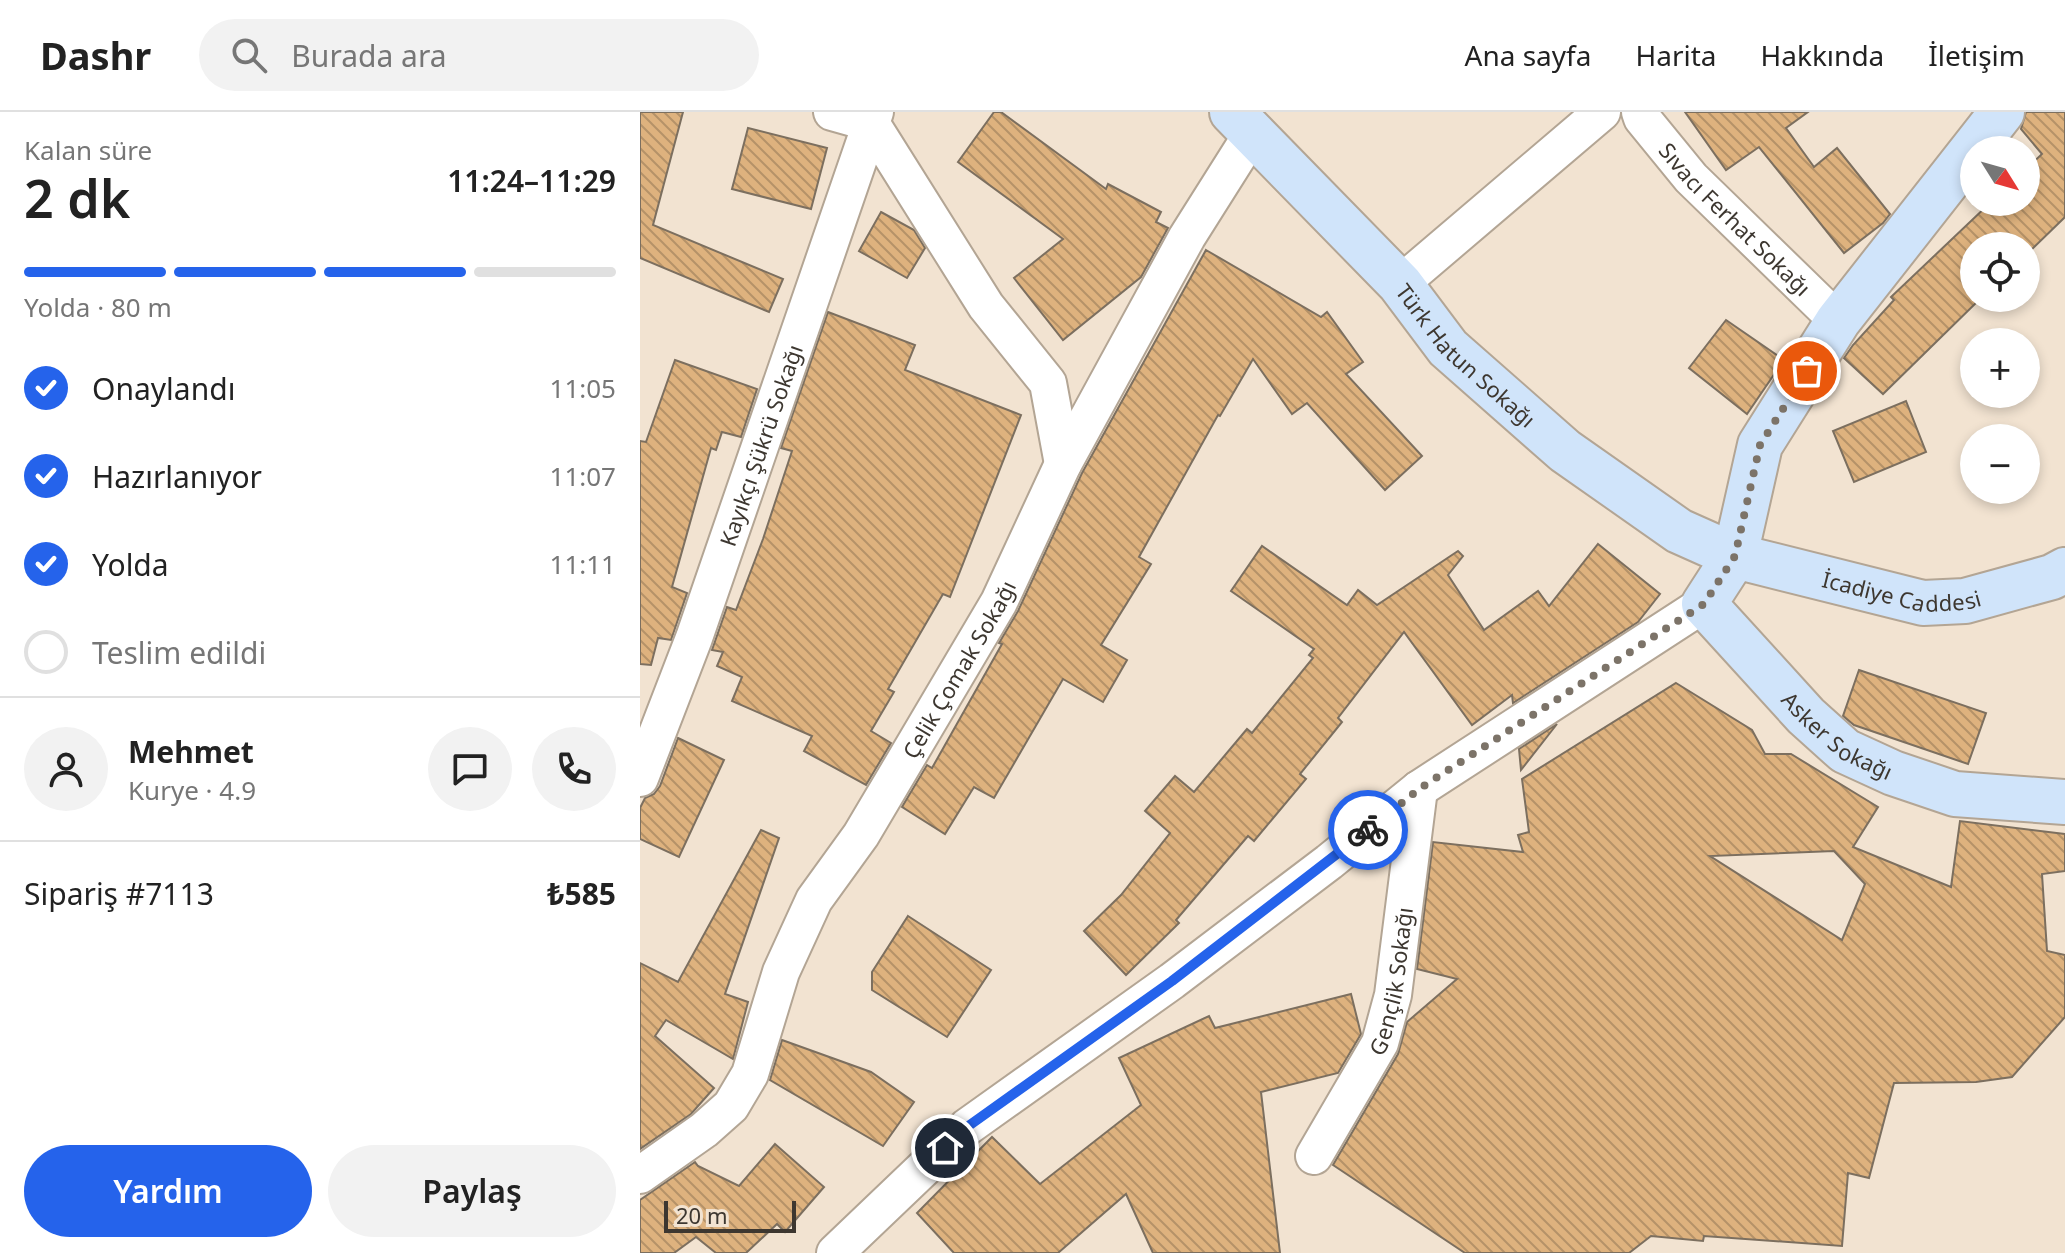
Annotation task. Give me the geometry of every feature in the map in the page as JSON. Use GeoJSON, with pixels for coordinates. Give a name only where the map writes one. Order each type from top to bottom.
{"type":"FeatureCollection","features":[{"type":"Feature","properties":{"kind":"street"},"geometry":{"type":"LineString","coordinates":[[832,112],[873,118],[986,306],[1048,383],[1063,464]]}},
{"type":"Feature","properties":{"kind":"street"},"geometry":{"type":"LineString","coordinates":[[1400,284],[1602,112]]}},
{"type":"Feature","properties":{"kind":"street","name":"Sıvacı Ferhat Sokağı"},"geometry":{"type":"LineString","coordinates":[[1640,112],[1691,178],[1838,321]]}},
{"type":"Feature","properties":{"kind":"street"},"geometry":{"type":"LineString","coordinates":[[835,1253],[967,1127],[1172,981],[1329,862],[1419,789],[1704,604],[1735,556],[1760,445],[1838,321],[2002,112]]}},
{"type":"Feature","properties":{"kind":"street","name":"Kayıkçı Şükrü Sokağı"},"geometry":{"type":"LineString","coordinates":[[640,778],[694,638],[873,118]]}},
{"type":"Feature","properties":{"kind":"street","name":"Türk Hatun Sokağı"},"geometry":{"type":"LineString","coordinates":[[1242,123],[1400,284],[1448,348],[1565,451],[1679,531],[1735,556]]}},
{"type":"Feature","properties":{"kind":"street","name":"Çelik Çomak Sokağı"},"geometry":{"type":"LineString","coordinates":[[640,1175],[704,1130],[731,1106],[750,1074],[781,972],[814,900],[861,835],[999,602],[1063,464],[1187,237],[1242,123]]}},
{"type":"Feature","properties":{"kind":"street","name":"İcadiye Caddesi"},"geometry":{"type":"LineString","coordinates":[[1735,556],[1923,603],[1965,601],[2052,577],[2065,570]]}},
{"type":"Feature","properties":{"kind":"street","name":"Asker Sokağı"},"geometry":{"type":"LineString","coordinates":[[1704,604],[1806,716],[1845,751],[1893,773],[1955,794],[2065,802]]}},
{"type":"Feature","properties":{"kind":"street","name":"Gençlik Sokağı"},"geometry":{"type":"LineString","coordinates":[[1314,1156],[1380,1043],[1393,995],[1419,789]]}},
{"type":"Feature","properties":{"kind":"building"},"geometry":{"type":"Polygon","coordinates":[[[640,112],[683,112],[653,225],[783,279],[769,312],[640,258],[640,112]]]}},
{"type":"Feature","properties":{"kind":"building"},"geometry":{"type":"Polygon","coordinates":[[[994,112],[1001,112],[1106,189],[1108,184],[1161,212],[1156,222],[1168,228],[1141,277],[1063,340],[1014,278],[1063,239],[958,162],[994,112]]]}},
{"type":"Feature","properties":{"kind":"building"},"geometry":{"type":"Polygon","coordinates":[[[1685,112],[1808,112],[1786,128],[1814,167],[1837,148],[1890,214],[1844,253],[1759,147],[1726,170],[1685,112]]]}},
{"type":"Feature","properties":{"kind":"building"},"geometry":{"type":"Polygon","coordinates":[[[2026,112],[2065,112],[2065,217],[2040,241],[2040,232],[1960,232],[1960,312],[1967,312],[1883,394],[1844,358],[1894,300],[1891,297],[1976,216],[2040,216],[2040,136],[2027,136],[2021,129],[2026,112]]]}},
{"type":"Feature","properties":{"kind":"building"},"geometry":{"type":"Polygon","coordinates":[[[748,128],[827,148],[811,209],[732,189],[748,128]]]}},
{"type":"Feature","properties":{"kind":"building"},"geometry":{"type":"Polygon","coordinates":[[[881,212],[914,230],[925,248],[907,278],[859,251],[881,212]]]}},
{"type":"Feature","properties":{"kind":"building"},"geometry":{"type":"Polygon","coordinates":[[[1206,250],[1321,317],[1327,312],[1363,362],[1346,374],[1422,456],[1385,490],[1307,403],[1292,414],[1253,359],[1139,557],[1151,564],[1101,645],[1127,660],[1103,702],[1063,679],[994,798],[974,787],[945,834],[902,807],[927,765],[932,768],[1002,644],[999,643],[1018,611],[1082,473],[1206,250]]]}},
{"type":"Feature","properties":{"kind":"building"},"geometry":{"type":"Polygon","coordinates":[[[828,312],[915,345],[905,370],[1021,415],[950,597],[943,594],[888,689],[894,692],[871,731],[891,743],[866,785],[804,751],[812,736],[732,701],[742,677],[717,666],[723,652],[712,650],[727,607],[736,610],[763,539],[792,451],[781,448],[828,312]]]}},
{"type":"Feature","properties":{"kind":"building"},"geometry":{"type":"Polygon","coordinates":[[[1726,320],[1784,360],[1747,414],[1689,368],[1726,320]]]}},
{"type":"Feature","properties":{"kind":"building"},"geometry":{"type":"Polygon","coordinates":[[[675,360],[757,389],[741,437],[722,432],[716,450],[711,448],[672,587],[687,593],[671,640],[658,638],[651,665],[640,664],[640,441],[646,442],[675,360]]]}},
{"type":"Feature","properties":{"kind":"building"},"geometry":{"type":"Polygon","coordinates":[[[1906,401],[1926,452],[1854,482],[1833,431],[1906,401]]]}},
{"type":"Feature","properties":{"kind":"building"},"geometry":{"type":"Polygon","coordinates":[[[1598,544],[1660,594],[1638,622],[1513,703],[1512,695],[1472,725],[1404,632],[1338,718],[1342,722],[1300,774],[1306,779],[1254,841],[1248,836],[1176,920],[1179,923],[1126,975],[1084,931],[1121,895],[1170,833],[1145,811],[1175,776],[1194,792],[1247,729],[1252,733],[1313,658],[1309,655],[1314,649],[1231,591],[1262,546],[1347,605],[1358,590],[1377,605],[1458,551],[1463,556],[1448,575],[1484,630],[1538,591],[1549,606],[1598,544]]]}},
{"type":"Feature","properties":{"kind":"building"},"geometry":{"type":"Polygon","coordinates":[[[1859,670],[1986,713],[1968,764],[1854,725],[1843,716],[1859,670]]]}},
{"type":"Feature","properties":{"kind":"building"},"geometry":{"type":"Polygon","coordinates":[[[1676,683],[1752,730],[1765,754],[1791,754],[1878,807],[1853,847],[1951,887],[1960,821],[2065,834],[2065,871],[2042,874],[2047,951],[2065,955],[2065,1017],[2012,1077],[1976,1082],[1894,1083],[1869,1178],[1848,1173],[1842,1246],[1704,1236],[1703,1241],[1651,1236],[1629,1253],[1465,1253],[1333,1165],[1398,1054],[1407,1022],[1457,979],[1417,969],[1433,842],[1523,852],[1518,835],[1529,832],[1522,779],[1676,683]],[[1834,851],[1710,856],[1842,940],[1865,884],[1834,851]]]}},
{"type":"Feature","properties":{"kind":"building"},"geometry":{"type":"Polygon","coordinates":[[[1557,724],[1521,770],[1519,749],[1557,724]]]}},
{"type":"Feature","properties":{"kind":"building"},"geometry":{"type":"Polygon","coordinates":[[[678,738],[724,760],[679,857],[640,839],[640,808],[645,798],[654,794],[660,786],[678,738]]]}},
{"type":"Feature","properties":{"kind":"building"},"geometry":{"type":"Polygon","coordinates":[[[761,830],[779,838],[725,994],[748,1002],[733,1059],[666,1020],[655,1036],[714,1088],[691,1114],[640,1149],[640,963],[678,982],[761,830]]]}},
{"type":"Feature","properties":{"kind":"building"},"geometry":{"type":"Polygon","coordinates":[[[908,916],[991,970],[947,1037],[872,990],[872,972],[908,916]]]}},
{"type":"Feature","properties":{"kind":"building"},"geometry":{"type":"Polygon","coordinates":[[[1351,994],[1361,1034],[1338,1073],[1261,1092],[1280,1253],[1153,1253],[1126,1194],[1058,1253],[954,1253],[917,1213],[992,1137],[1040,1184],[1141,1105],[1119,1058],[1209,1016],[1215,1028],[1351,994]]]}},
{"type":"Feature","properties":{"kind":"building"},"geometry":{"type":"Polygon","coordinates":[[[782,1040],[871,1072],[914,1102],[883,1146],[770,1080],[782,1040]]]}},
{"type":"Feature","properties":{"kind":"building"},"geometry":{"type":"Polygon","coordinates":[[[775,1144],[824,1187],[785,1232],[777,1224],[746,1253],[716,1253],[696,1237],[674,1253],[640,1253],[640,1200],[695,1162],[739,1186],[775,1144]]]}},
{"type":"Feature","properties":{"kind":"way so far"},"geometry":{"type":"LineString","coordinates":[[1368,830],[1419,789],[1704,604],[1735,556],[1760,445],[1807,371]]}},
{"type":"Feature","properties":{"kind":"route"},"geometry":{"type":"LineString","coordinates":[[945,1148],[967,1127],[1172,981],[1368,830]]}}]}
